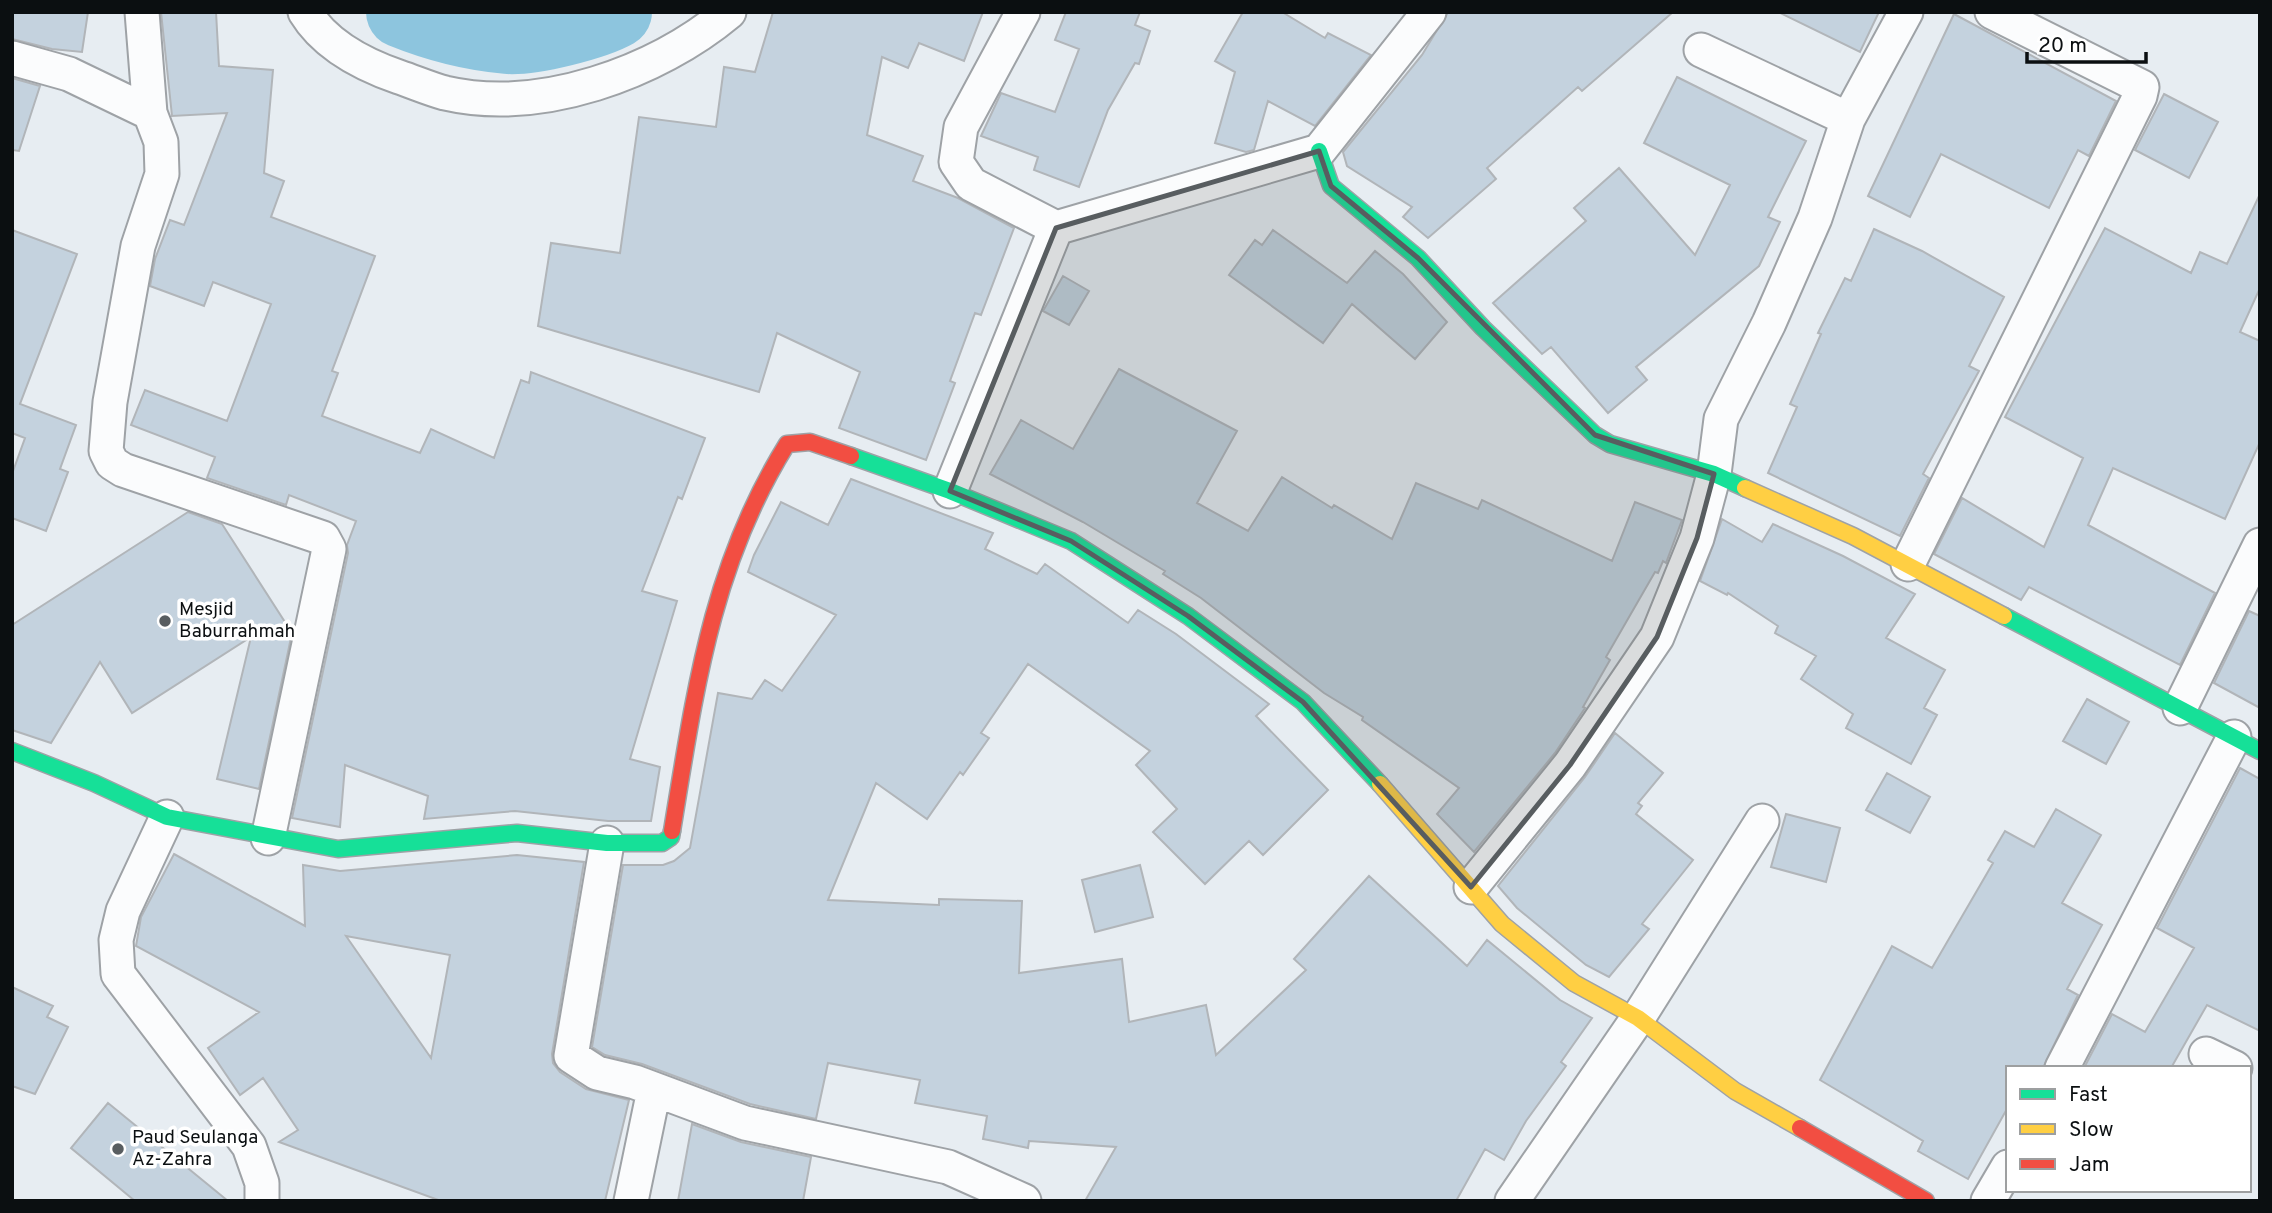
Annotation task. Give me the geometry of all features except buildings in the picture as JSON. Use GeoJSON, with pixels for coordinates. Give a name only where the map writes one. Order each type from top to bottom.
{"type":"FeatureCollection","features":[{"type":"Feature","properties":{"kind":"street"},"geometry":{"type":"LineString","coordinates":[[142,12],[150,113],[161,142],[162,174],[138,246],[110,402],[106,451],[112,463],[123,470],[323,538],[329,549],[328,565],[268,838]]}},
{"type":"Feature","properties":{"kind":"street"},"geometry":{"type":"LineString","coordinates":[[305,12],[317,32],[374,69],[446,93],[522,98],[581,88],[647,65],[706,31],[729,12]]}},
{"type":"Feature","properties":{"kind":"street"},"geometry":{"type":"LineString","coordinates":[[1023,12],[961,127],[956,162],[971,184],[1056,228],[1320,151],[1429,12]]}},
{"type":"Feature","properties":{"kind":"street"},"geometry":{"type":"LineString","coordinates":[[1471,887],[1570,765],[1657,637],[1697,538],[1714,474],[1721,419],[1769,323],[1815,218],[1848,119],[1906,12]]}},
{"type":"Feature","properties":{"kind":"street"},"geometry":{"type":"LineString","coordinates":[[1908,564],[2140,96],[2141,87],[1992,12]]}},
{"type":"Feature","properties":{"kind":"street"},"geometry":{"type":"LineString","coordinates":[[1701,50],[1848,119]]}},
{"type":"Feature","properties":{"kind":"street"},"geometry":{"type":"LineString","coordinates":[[12,58],[69,74],[150,113]]}},
{"type":"Feature","properties":{"kind":"street"},"geometry":{"type":"LineString","coordinates":[[1320,151],[1331,186],[1418,258],[1483,328],[1595,435],[1610,444],[1714,474],[1853,536],[2247,744],[2063,1066]]}},
{"type":"Feature","properties":{"kind":"street"},"geometry":{"type":"LineString","coordinates":[[950,491],[1056,228]]}},
{"type":"Feature","properties":{"kind":"street"},"geometry":{"type":"LineString","coordinates":[[12,751],[94,783],[167,817],[338,849],[517,833],[607,843],[662,843],[671,837],[698,683],[726,569],[766,473],[787,444],[810,442],[950,491],[1071,541],[1188,616],[1303,702],[1502,924],[1574,984],[1638,1018],[1735,1091],[1926,1201]]}},
{"type":"Feature","properties":{"kind":"street"},"geometry":{"type":"LineString","coordinates":[[2180,708],[2260,545]]}},
{"type":"Feature","properties":{"kind":"street"},"geometry":{"type":"LineString","coordinates":[[167,817],[123,911],[116,940],[118,974],[249,1146],[262,1183],[262,1201]]}},
{"type":"Feature","properties":{"kind":"street"},"geometry":{"type":"LineString","coordinates":[[1512,1201],[1638,1018],[1762,821]]}},
{"type":"Feature","properties":{"kind":"street"},"geometry":{"type":"LineString","coordinates":[[607,843],[571,1056],[597,1073],[654,1090],[745,1123],[948,1167],[1024,1201]]}},
{"type":"Feature","properties":{"kind":"street"},"geometry":{"type":"LineString","coordinates":[[631,1201],[654,1090]]}},
{"type":"Feature","properties":{"kind":"street"},"geometry":{"type":"LineString","coordinates":[[1988,1201],[2006,1170]]}},
{"type":"Feature","properties":{"kind":"highlighted area"},"geometry":{"type":"Polygon","coordinates":[[[1319,151],[1331,186],[1418,258],[1595,435],[1714,474],[1697,538],[1657,637],[1570,765],[1471,887],[1303,702],[1188,616],[1071,541],[950,491],[1056,228],[1319,151]]]}},
{"type":"Feature","properties":{"kind":"waterway"},"geometry":{"type":"LineString","coordinates":[[402,12],[454,29],[507,38],[563,30],[616,12]]}},
{"type":"Feature","properties":{"kind":"traffic: fast"},"geometry":{"type":"LineString","coordinates":[[1319,151],[1331,186],[1418,258],[1483,328],[1595,435],[1610,444],[1714,474],[1745,488]]}},
{"type":"Feature","properties":{"kind":"traffic: fast"},"geometry":{"type":"LineString","coordinates":[[851,456],[950,491],[1071,541],[1188,616],[1303,702],[1380,784]]}},
{"type":"Feature","properties":{"kind":"traffic: fast"},"geometry":{"type":"LineString","coordinates":[[2004,616],[2260,751]]}},
{"type":"Feature","properties":{"kind":"traffic: fast"},"geometry":{"type":"LineString","coordinates":[[12,751],[94,783],[167,817],[338,849],[517,833],[607,843],[662,843],[671,837],[672,831]]}},
{"type":"Feature","properties":{"kind":"traffic: slow"},"geometry":{"type":"LineString","coordinates":[[1745,488],[1853,536],[2004,616]]}},
{"type":"Feature","properties":{"kind":"traffic: slow"},"geometry":{"type":"LineString","coordinates":[[1380,784],[1502,924],[1574,983],[1638,1018],[1735,1091],[1800,1128]]}},
{"type":"Feature","properties":{"kind":"traffic: jam"},"geometry":{"type":"LineString","coordinates":[[672,831],[698,680],[710,631],[723,583],[761,490],[787,444],[810,442],[851,456]]}},
{"type":"Feature","properties":{"kind":"traffic: jam"},"geometry":{"type":"LineString","coordinates":[[1800,1128],[1926,1201]]}},
{"type":"Feature","properties":{"kind":"place","name":"Mesjid Baburrahmah"},"geometry":{"type":"Point","coordinates":[165,621]}},
{"type":"Feature","properties":{"kind":"place","name":"Paud Seulanga Az-Zahra"},"geometry":{"type":"Point","coordinates":[118,1149]}}]}
